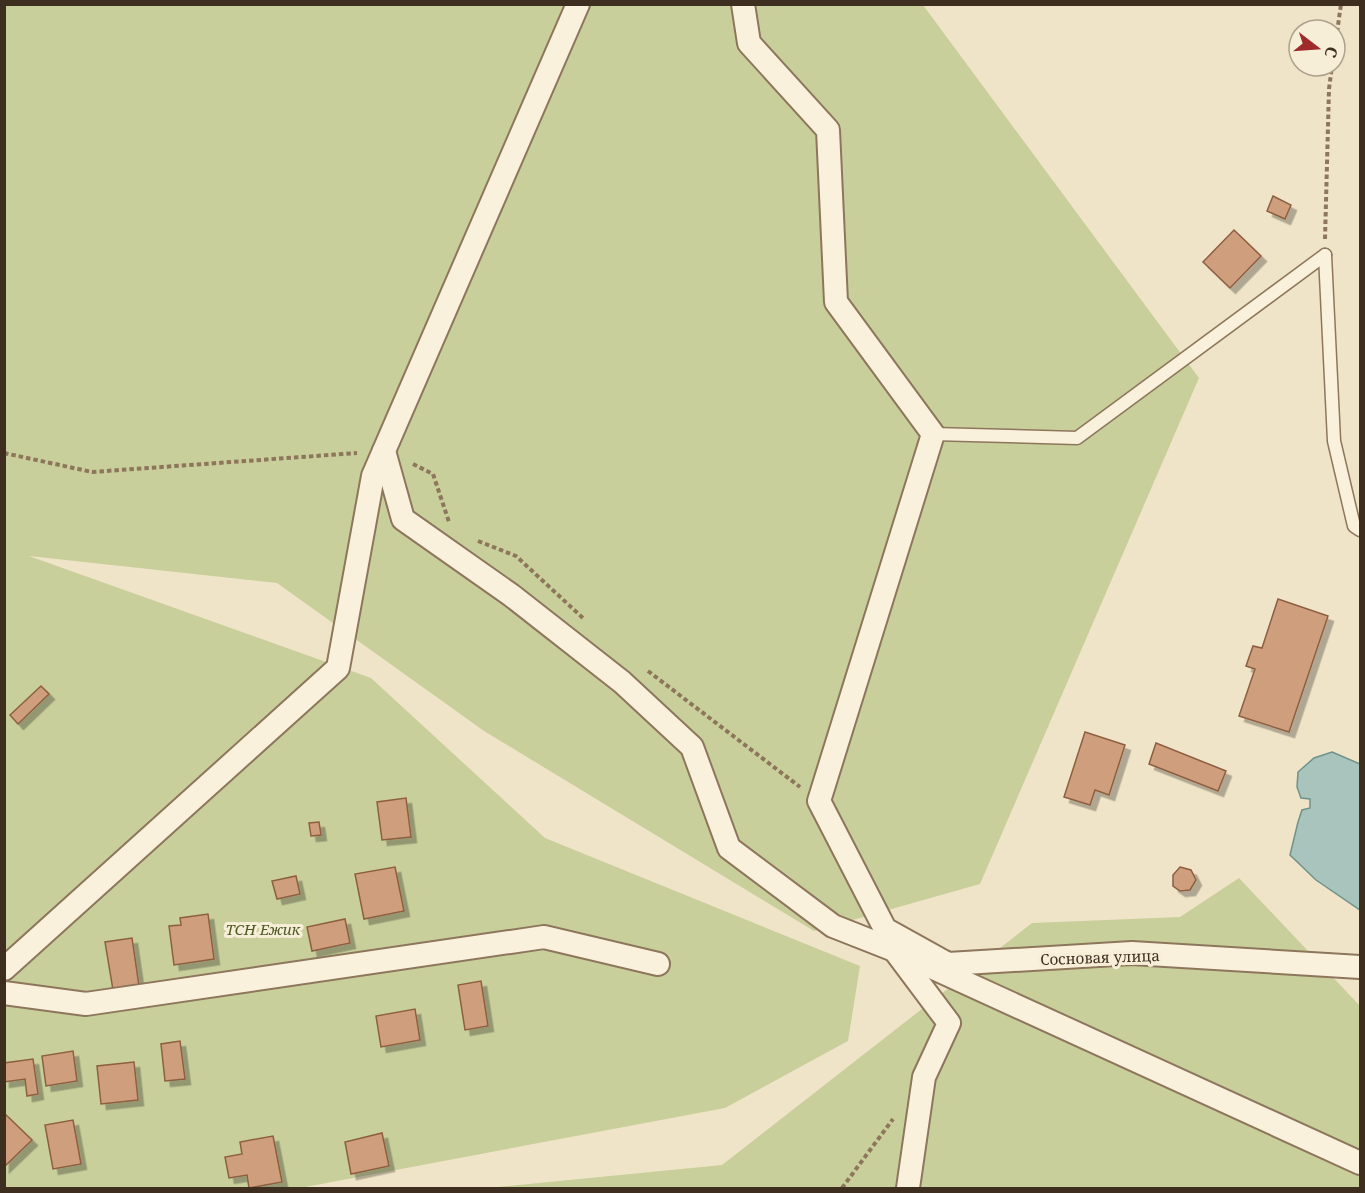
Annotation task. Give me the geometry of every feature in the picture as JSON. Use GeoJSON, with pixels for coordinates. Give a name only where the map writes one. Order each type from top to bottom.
{"type":"FeatureCollection","features":[{"type":"Feature","properties":{"kind":"street"},"geometry":{"type":"LineString","coordinates":[[4,969],[338,668],[374,476],[578,4]]}},
{"type":"Feature","properties":{"kind":"street"},"geometry":{"type":"LineString","coordinates":[[743,4],[749,43],[828,130],[836,302],[933,434]]}},
{"type":"Feature","properties":{"kind":"street","name":"Сосновая улица"},"geometry":{"type":"LineString","coordinates":[[933,434],[819,801],[885,929],[948,964],[1132,953],[1360,967]]}},
{"type":"Feature","properties":{"kind":"street"},"geometry":{"type":"LineString","coordinates":[[384,451],[403,519],[511,595],[622,682],[692,747],[729,848],[833,926],[894,950],[1360,1163]]}},
{"type":"Feature","properties":{"kind":"street"},"geometry":{"type":"LineString","coordinates":[[4,993],[86,1004],[544,938],[658,964]]}},
{"type":"Feature","properties":{"kind":"street"},"geometry":{"type":"LineString","coordinates":[[894,950],[949,1023],[924,1077],[908,1188]]}},
{"type":"Feature","properties":{"kind":"lane"},"geometry":{"type":"LineString","coordinates":[[933,434],[1077,438],[1325,255]]}},
{"type":"Feature","properties":{"kind":"lane"},"geometry":{"type":"LineString","coordinates":[[1325,255],[1335,441],[1354,526],[1360,530]]}},
{"type":"Feature","properties":{"kind":"path"},"geometry":{"type":"LineString","coordinates":[[1325,255],[1330,78]]}},
{"type":"Feature","properties":{"kind":"path"},"geometry":{"type":"LineString","coordinates":[[842,1188],[897,1114]]}},
{"type":"Feature","properties":{"kind":"green space","name":"ТСН Ежик"},"geometry":{"type":"Polygon","coordinates":[[[5,5],[923,5],[1199,378],[980,884],[814,931],[484,731],[277,583],[29,556],[371,678],[545,838],[860,966],[848,1041],[725,1108],[300,1188],[5,1188],[5,5]]]}},
{"type":"Feature","properties":{"kind":"green space"},"geometry":{"type":"Polygon","coordinates":[[[1239,878],[1360,1006],[1360,1188],[488,1188],[722,1165],[1032,923],[1180,917],[1239,878]]]}},
{"type":"Feature","properties":{"kind":"water"},"geometry":{"type":"Polygon","coordinates":[[[1332,752],[1360,764],[1360,910],[1316,880],[1290,855],[1302,810],[1310,808],[1310,799],[1301,798],[1297,787],[1298,772],[1314,758],[1332,752]]]}},
{"type":"Feature","properties":{"kind":"building"},"geometry":{"type":"Polygon","coordinates":[[[1273,196],[1291,205],[1285,219],[1267,211],[1273,196]]]}},
{"type":"Feature","properties":{"kind":"building"},"geometry":{"type":"Polygon","coordinates":[[[1234,230],[1261,256],[1230,288],[1203,262],[1234,230]]]}},
{"type":"Feature","properties":{"kind":"building"},"geometry":{"type":"Polygon","coordinates":[[[1278,599],[1328,616],[1289,732],[1239,716],[1255,669],[1246,666],[1253,646],[1262,648],[1278,599]]]}},
{"type":"Feature","properties":{"kind":"building"},"geometry":{"type":"Polygon","coordinates":[[[41,686],[49,694],[18,724],[10,715],[41,686]]]}},
{"type":"Feature","properties":{"kind":"building"},"geometry":{"type":"Polygon","coordinates":[[[1085,732],[1125,745],[1109,795],[1095,790],[1090,805],[1064,797],[1085,732]]]}},
{"type":"Feature","properties":{"kind":"building"},"geometry":{"type":"Polygon","coordinates":[[[1156,743],[1226,771],[1218,791],[1149,764],[1156,743]]]}},
{"type":"Feature","properties":{"kind":"building"},"geometry":{"type":"Polygon","coordinates":[[[406,798],[411,837],[382,840],[377,802],[406,798]]]}},
{"type":"Feature","properties":{"kind":"building"},"geometry":{"type":"Polygon","coordinates":[[[319,822],[321,835],[311,836],[309,823],[319,822]]]}},
{"type":"Feature","properties":{"kind":"building"},"geometry":{"type":"Polygon","coordinates":[[[395,867],[404,911],[364,919],[355,874],[395,867]]]}},
{"type":"Feature","properties":{"kind":"building"},"geometry":{"type":"Polygon","coordinates":[[[1180,867],[1191,870],[1196,880],[1190,890],[1180,891],[1173,886],[1173,875],[1180,867]]]}},
{"type":"Feature","properties":{"kind":"building"},"geometry":{"type":"Polygon","coordinates":[[[296,876],[300,894],[277,899],[272,881],[296,876]]]}},
{"type":"Feature","properties":{"kind":"building"},"geometry":{"type":"Polygon","coordinates":[[[208,914],[214,959],[174,965],[169,926],[181,925],[180,918],[208,914]]]}},
{"type":"Feature","properties":{"kind":"building"},"geometry":{"type":"Polygon","coordinates":[[[345,919],[350,943],[312,951],[307,927],[345,919]]]}},
{"type":"Feature","properties":{"kind":"building"},"geometry":{"type":"Polygon","coordinates":[[[132,938],[139,986],[113,990],[105,942],[132,938]]]}},
{"type":"Feature","properties":{"kind":"building"},"geometry":{"type":"Polygon","coordinates":[[[481,981],[488,1026],[465,1030],[458,985],[481,981]]]}},
{"type":"Feature","properties":{"kind":"building"},"geometry":{"type":"Polygon","coordinates":[[[415,1009],[420,1040],[381,1047],[376,1016],[415,1009]]]}},
{"type":"Feature","properties":{"kind":"building"},"geometry":{"type":"Polygon","coordinates":[[[180,1041],[185,1079],[165,1081],[161,1044],[180,1041]]]}},
{"type":"Feature","properties":{"kind":"building"},"geometry":{"type":"Polygon","coordinates":[[[73,1051],[77,1081],[46,1086],[42,1056],[73,1051]]]}},
{"type":"Feature","properties":{"kind":"building"},"geometry":{"type":"Polygon","coordinates":[[[33,1059],[38,1094],[27,1096],[25,1079],[4,1082],[4,1063],[33,1059]]]}},
{"type":"Feature","properties":{"kind":"building"},"geometry":{"type":"Polygon","coordinates":[[[134,1062],[138,1100],[101,1104],[97,1066],[134,1062]]]}},
{"type":"Feature","properties":{"kind":"building"},"geometry":{"type":"Polygon","coordinates":[[[4,1113],[32,1140],[4,1167],[4,1113]]]}},
{"type":"Feature","properties":{"kind":"building"},"geometry":{"type":"Polygon","coordinates":[[[73,1120],[81,1164],[53,1169],[45,1125],[73,1120]]]}},
{"type":"Feature","properties":{"kind":"building"},"geometry":{"type":"Polygon","coordinates":[[[382,1133],[389,1166],[351,1174],[345,1142],[382,1133]]]}},
{"type":"Feature","properties":{"kind":"building"},"geometry":{"type":"Polygon","coordinates":[[[273,1136],[282,1182],[249,1188],[247,1175],[229,1178],[225,1157],[242,1154],[240,1142],[273,1136]]]}}]}
